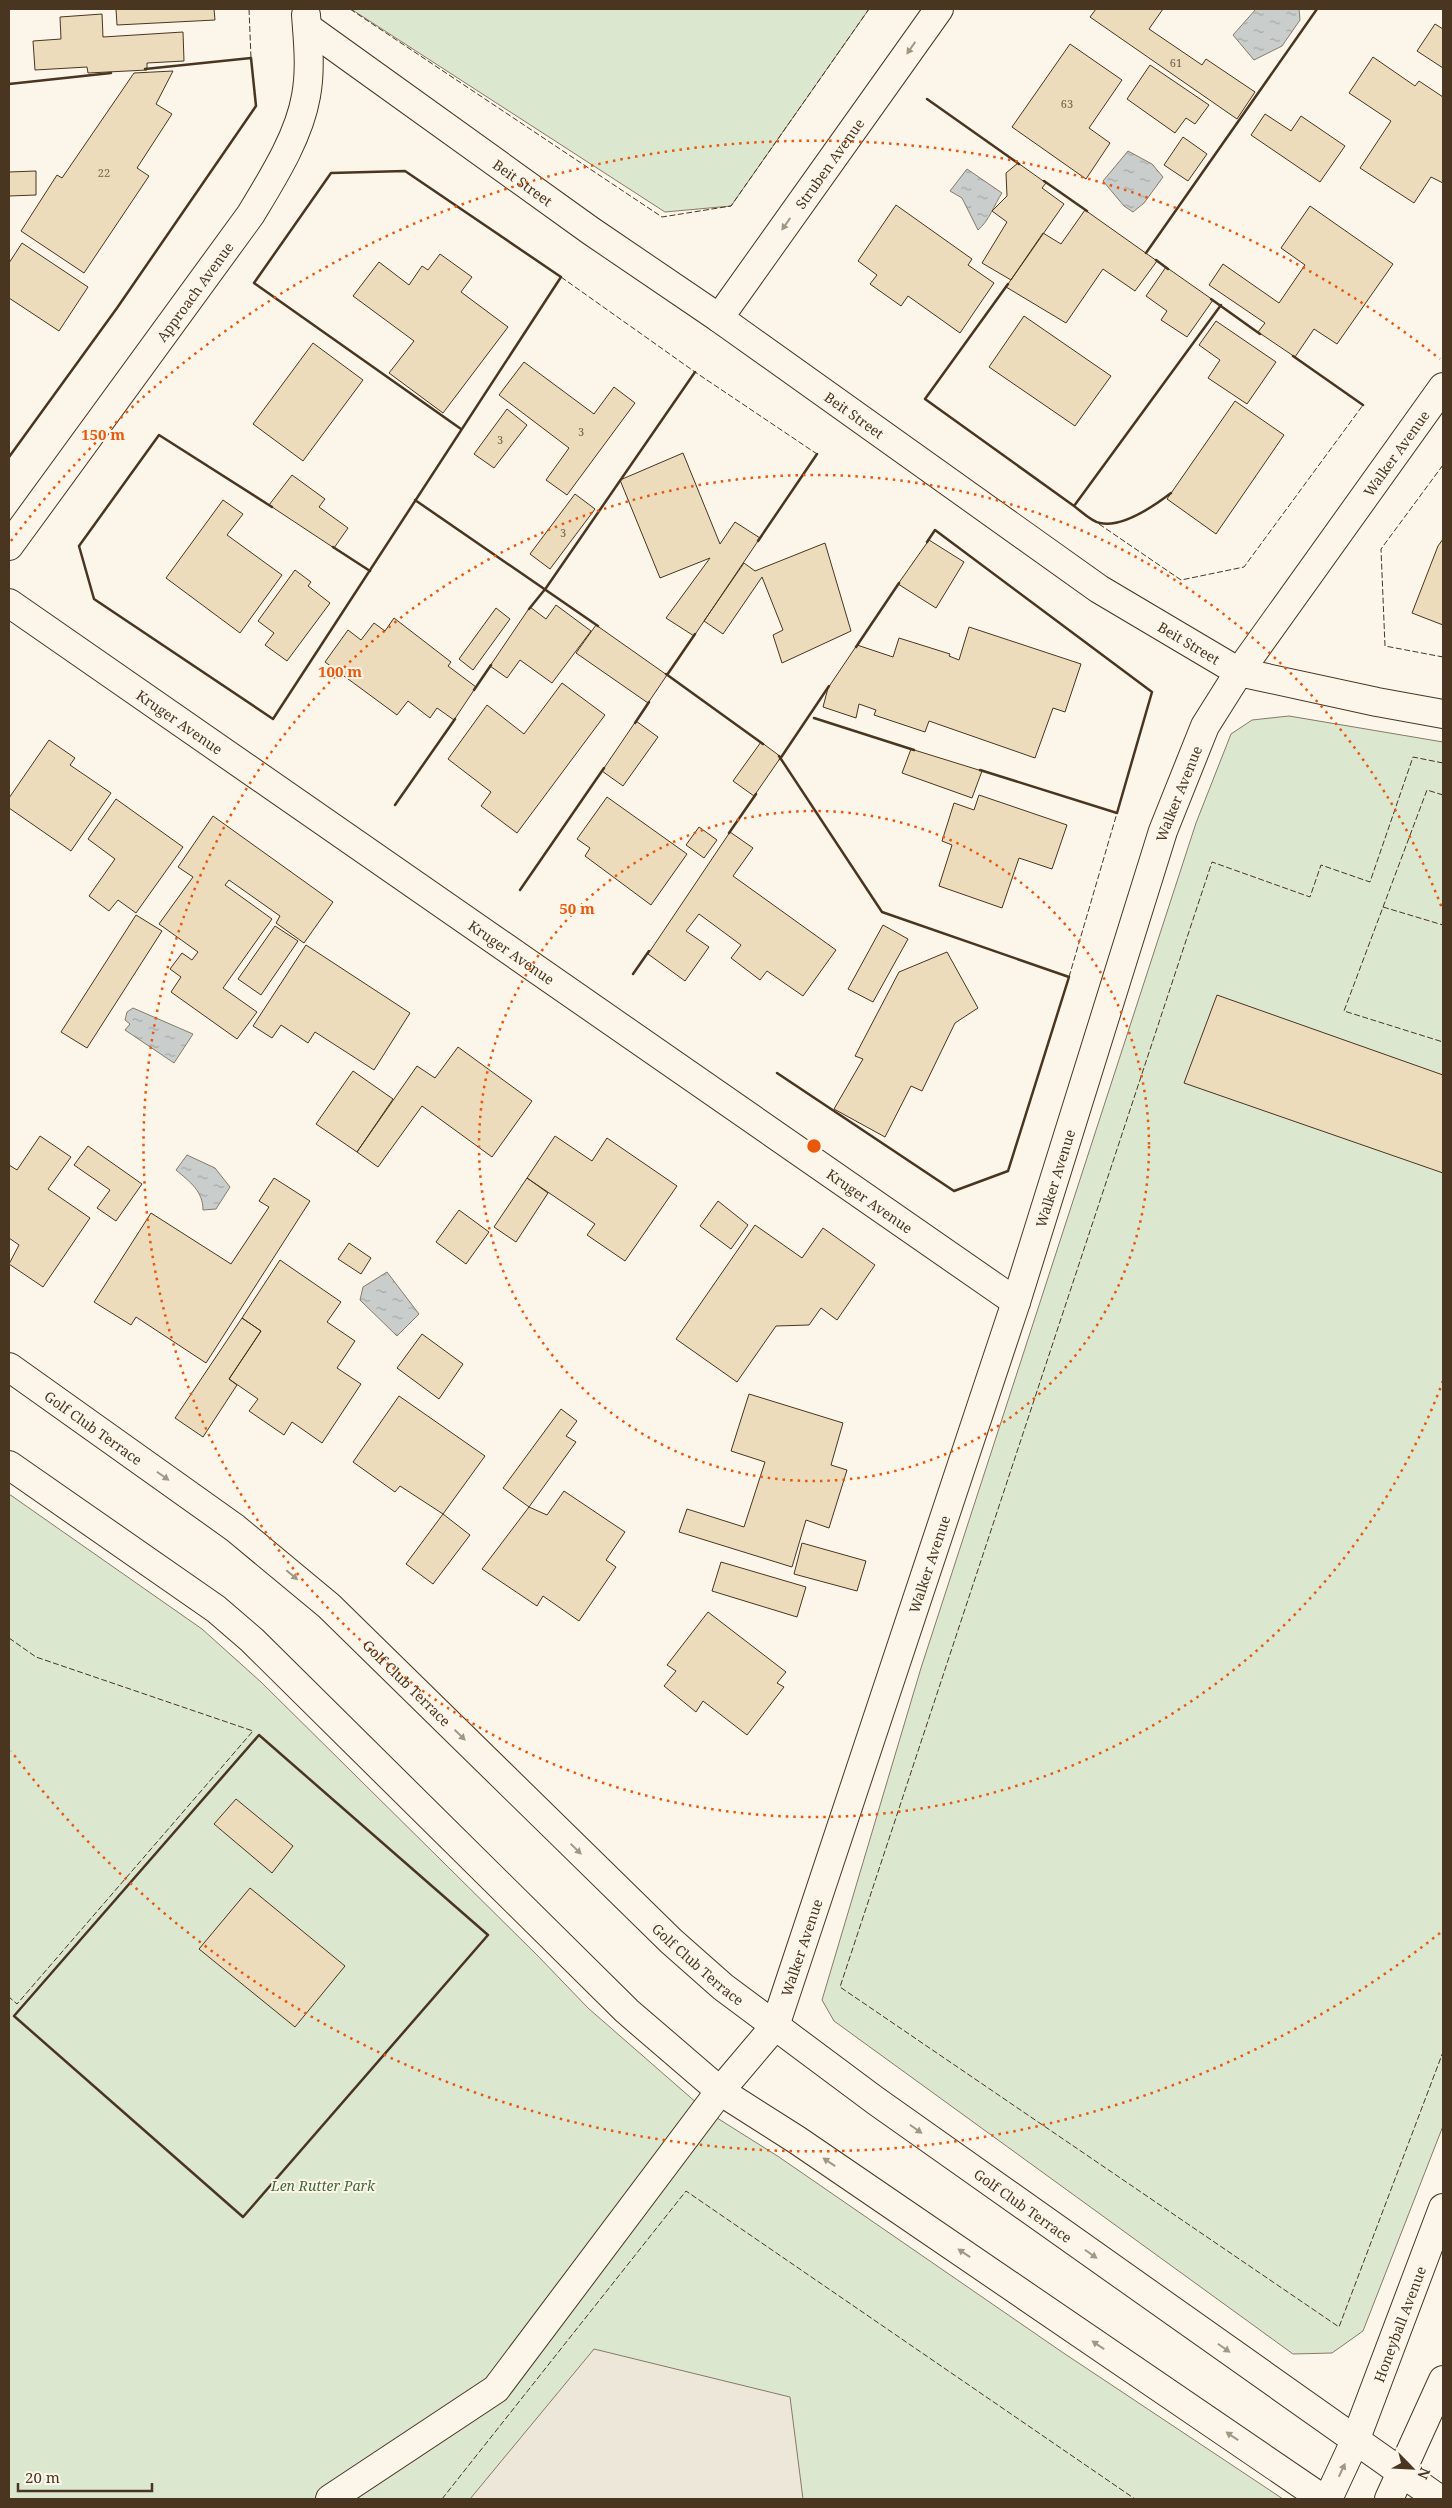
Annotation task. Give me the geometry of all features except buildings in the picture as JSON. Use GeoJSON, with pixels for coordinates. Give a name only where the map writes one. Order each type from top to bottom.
{"type":"FeatureCollection","features":[{"type":"Feature","properties":{"kind":"street","name":"Struben Avenue"},"geometry":{"type":"LineString","coordinates":[[719,318],[939,9]]}},
{"type":"Feature","properties":{"kind":"street","name":"Beit Street"},"geometry":{"type":"LineString","coordinates":[[306,18],[591,231],[719,318],[1099,589],[1239,672],[1377,702],[1443,714]]}},
{"type":"Feature","properties":{"kind":"street","name":"Approach Avenue"},"geometry":{"type":"LineString","coordinates":[[9,546],[250,214],[276,174],[306,98],[309,66],[306,18]]}},
{"type":"Feature","properties":{"kind":"street","name":"Walker Avenue"},"geometry":{"type":"LineString","coordinates":[[775,2026],[1016,1302],[1163,831],[1205,726],[1239,672],[1443,387]]}},
{"type":"Feature","properties":{"kind":"street","name":"Kruger Avenue"},"geometry":{"type":"LineString","coordinates":[[9,603],[1016,1302]]}},
{"type":"Feature","properties":{"kind":"street","name":"Golf Club Terrace"},"geometry":{"type":"LineString","coordinates":[[9,1367],[236,1528],[329,1606],[671,1941],[723,1987],[876,2101],[1400,2473],[1440,2499]]}},
{"type":"Feature","properties":{"kind":"street"},"geometry":{"type":"LineString","coordinates":[[9,1465],[216,1609],[252,1640],[627,2011],[720,2091],[806,2146],[1324,2499]]}},
{"type":"Feature","properties":{"kind":"street"},"geometry":{"type":"LineString","coordinates":[[330,2499],[496,2389],[720,2091],[775,2026]]}},
{"type":"Feature","properties":{"kind":"street","name":"Honeyball Avenue"},"geometry":{"type":"LineString","coordinates":[[1328,2499],[1355,2441],[1443,2208]]}},
{"type":"Feature","properties":{"kind":"street"},"geometry":{"type":"LineString","coordinates":[[1389,2499],[1443,2380]]}},
{"type":"Feature","properties":{"kind":"green space"},"geometry":{"type":"Polygon","coordinates":[[[351,9],[869,9],[731,206],[665,212],[351,9]]]}},
{"type":"Feature","properties":{"kind":"green space"},"geometry":{"type":"Polygon","coordinates":[[[1289,716],[1443,742],[1443,2126],[1363,2331],[1332,2353],[1293,2354],[834,2021],[822,2000],[921,1668],[1196,823],[1231,734],[1252,720],[1289,716]]]}},
{"type":"Feature","properties":{"kind":"green space","name":"Len Rutter Park"},"geometry":{"type":"Polygon","coordinates":[[[9,1494],[202,1629],[261,1682],[538,1956],[588,2008],[706,2111],[779,2157],[1062,2352],[1283,2499],[9,2499],[9,1494]]]}},
{"type":"Feature","properties":{"kind":"shaded area"},"geometry":{"type":"Polygon","coordinates":[[[594,2349],[790,2397],[803,2499],[470,2499],[594,2349]]]}},
{"type":"Feature","properties":{"kind":"water"},"geometry":{"type":"Polygon","coordinates":[[[1256,9],[1299,9],[1300,20],[1282,46],[1254,60],[1233,35],[1256,9]]]}},
{"type":"Feature","properties":{"kind":"water"},"geometry":{"type":"Polygon","coordinates":[[[1128,151],[1152,164],[1163,177],[1144,203],[1133,212],[1124,206],[1103,181],[1128,151]]]}},
{"type":"Feature","properties":{"kind":"water"},"geometry":{"type":"Polygon","coordinates":[[[967,169],[1002,193],[988,218],[978,230],[962,198],[950,191],[967,169]]]}},
{"type":"Feature","properties":{"kind":"water"},"geometry":{"type":"Polygon","coordinates":[[[133,1008],[193,1034],[174,1063],[125,1030],[130,1024],[125,1020],[127,1012],[133,1008]]]}},
{"type":"Feature","properties":{"kind":"water"},"geometry":{"type":"Polygon","coordinates":[[[187,1155],[215,1168],[230,1187],[216,1209],[203,1210],[201,1197],[198,1192],[176,1170],[187,1155]]]}},
{"type":"Feature","properties":{"kind":"water"},"geometry":{"type":"Polygon","coordinates":[[[387,1272],[419,1314],[397,1336],[360,1300],[363,1287],[387,1272]]]}},
{"type":"Feature","properties":{"kind":"fence"},"geometry":{"type":"LineString","coordinates":[[249,9],[251,58]]}},
{"type":"Feature","properties":{"kind":"fence"},"geometry":{"type":"LineString","coordinates":[[350,9],[662,217],[731,206],[869,9]]}},
{"type":"Feature","properties":{"kind":"fence"},"geometry":{"type":"LineString","coordinates":[[561,277],[695,372],[817,454]]}},
{"type":"Feature","properties":{"kind":"fence"},"geometry":{"type":"LineString","coordinates":[[1099,524],[1181,580],[1244,567],[1363,405]]}},
{"type":"Feature","properties":{"kind":"fence"},"geometry":{"type":"LineString","coordinates":[[1443,465],[1381,549],[1385,646],[1443,657]]}},
{"type":"Feature","properties":{"kind":"fence"},"geometry":{"type":"LineString","coordinates":[[1443,763],[1413,757],[1370,882],[1321,865],[1310,897],[1212,862],[840,1987],[1339,2327],[1443,2052]]}},
{"type":"Feature","properties":{"kind":"fence"},"geometry":{"type":"LineString","coordinates":[[1443,795],[1427,790],[1344,1011],[1443,1042]]}},
{"type":"Feature","properties":{"kind":"fence"},"geometry":{"type":"LineString","coordinates":[[1069,977],[1117,813]]}},
{"type":"Feature","properties":{"kind":"fence"},"geometry":{"type":"LineString","coordinates":[[1383,907],[1443,925]]}},
{"type":"Feature","properties":{"kind":"fence"},"geometry":{"type":"LineString","coordinates":[[9,1638],[36,1657],[253,1731],[17,2004],[9,1997]]}},
{"type":"Feature","properties":{"kind":"fence"},"geometry":{"type":"LineString","coordinates":[[442,2499],[686,2191],[1135,2499]]}},
{"type":"Feature","properties":{"kind":"wall"},"geometry":{"type":"LineString","coordinates":[[1146,253],[1317,9]]}},
{"type":"Feature","properties":{"kind":"wall"},"geometry":{"type":"LineString","coordinates":[[9,457],[117,308],[256,106],[251,58],[145,69]]}},
{"type":"Feature","properties":{"kind":"wall"},"geometry":{"type":"LineString","coordinates":[[9,84],[111,73]]}},
{"type":"Feature","properties":{"kind":"wall"},"geometry":{"type":"LineString","coordinates":[[927,99],[1019,164]]}},
{"type":"Feature","properties":{"kind":"wall"},"geometry":{"type":"LineString","coordinates":[[272,507],[159,435],[79,546],[94,599],[273,719],[561,277],[405,171],[331,173],[254,283],[461,429]]}},
{"type":"Feature","properties":{"kind":"wall"},"geometry":{"type":"LineString","coordinates":[[1044,181],[1087,211]]}},
{"type":"Feature","properties":{"kind":"wall"},"geometry":{"type":"LineString","coordinates":[[1156,260],[1168,269]]}},
{"type":"Feature","properties":{"kind":"wall"},"geometry":{"type":"LineString","coordinates":[[1008,284],[925,399],[1074,506]]}},
{"type":"Feature","properties":{"kind":"wall"},"geometry":{"type":"LineString","coordinates":[[1211,299],[1260,334]]}},
{"type":"Feature","properties":{"kind":"wall"},"geometry":{"type":"LineString","coordinates":[[1171,493],[1138,515],[1109,524],[1094,521],[1074,506],[1221,305]]}},
{"type":"Feature","properties":{"kind":"wall"},"geometry":{"type":"LineString","coordinates":[[1293,356],[1363,405]]}},
{"type":"Feature","properties":{"kind":"wall"},"geometry":{"type":"LineString","coordinates":[[529,609],[546,588],[695,372]]}},
{"type":"Feature","properties":{"kind":"wall"},"geometry":{"type":"LineString","coordinates":[[758,541],[817,454]]}},
{"type":"Feature","properties":{"kind":"wall"},"geometry":{"type":"LineString","coordinates":[[415,500],[598,626]]}},
{"type":"Feature","properties":{"kind":"wall"},"geometry":{"type":"LineString","coordinates":[[927,542],[935,530],[1152,692],[1117,813],[980,770]]}},
{"type":"Feature","properties":{"kind":"wall"},"geometry":{"type":"LineString","coordinates":[[333,547],[370,571]]}},
{"type":"Feature","properties":{"kind":"wall"},"geometry":{"type":"LineString","coordinates":[[856,647],[899,583]]}},
{"type":"Feature","properties":{"kind":"wall"},"geometry":{"type":"LineString","coordinates":[[667,675],[695,634]]}},
{"type":"Feature","properties":{"kind":"wall"},"geometry":{"type":"LineString","coordinates":[[474,690],[491,665]]}},
{"type":"Feature","properties":{"kind":"wall"},"geometry":{"type":"LineString","coordinates":[[666,674],[763,744]]}},
{"type":"Feature","properties":{"kind":"wall"},"geometry":{"type":"LineString","coordinates":[[780,759],[829,686]]}},
{"type":"Feature","properties":{"kind":"wall"},"geometry":{"type":"LineString","coordinates":[[635,723],[649,702]]}},
{"type":"Feature","properties":{"kind":"wall"},"geometry":{"type":"LineString","coordinates":[[814,718],[914,750]]}},
{"type":"Feature","properties":{"kind":"wall"},"geometry":{"type":"LineString","coordinates":[[395,805],[455,719]]}},
{"type":"Feature","properties":{"kind":"wall"},"geometry":{"type":"LineString","coordinates":[[777,1073],[954,1191],[1008,1171],[1069,977],[882,912],[779,756]]}},
{"type":"Feature","properties":{"kind":"wall"},"geometry":{"type":"LineString","coordinates":[[520,890],[604,768]]}},
{"type":"Feature","properties":{"kind":"wall"},"geometry":{"type":"LineString","coordinates":[[729,833],[756,794]]}},
{"type":"Feature","properties":{"kind":"wall"},"geometry":{"type":"LineString","coordinates":[[633,974],[649,951]]}},
{"type":"Feature","properties":{"kind":"wall"},"geometry":{"type":"LineString","coordinates":[[259,1735],[488,1935],[243,2217],[14,2016],[259,1735]]}}]}
